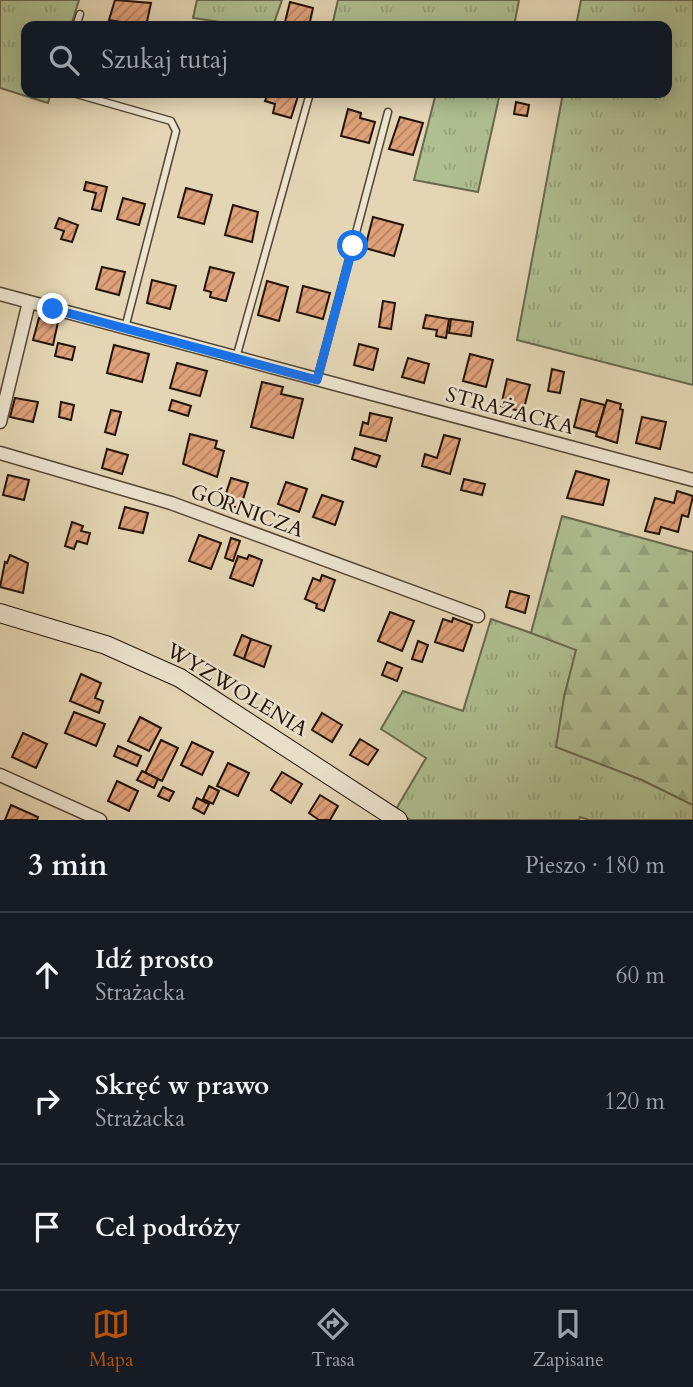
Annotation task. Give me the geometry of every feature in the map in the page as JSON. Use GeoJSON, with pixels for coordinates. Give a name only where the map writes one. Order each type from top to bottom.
{"type":"FeatureCollection","features":[{"type":"Feature","properties":{"kind":"main road","name":"WYZWOLENIA"},"geometry":{"type":"LineString","coordinates":[[0,612],[106,645],[180,678],[398,820]]}},
{"type":"Feature","properties":{"kind":"street","name":"STRAŻACKA"},"geometry":{"type":"LineString","coordinates":[[0,294],[693,480]]}},
{"type":"Feature","properties":{"kind":"street"},"geometry":{"type":"LineString","coordinates":[[0,422],[29,302]]}},
{"type":"Feature","properties":{"kind":"street","name":"GÓRNICZA"},"geometry":{"type":"LineString","coordinates":[[0,453],[171,503],[478,616]]}},
{"type":"Feature","properties":{"kind":"street"},"geometry":{"type":"LineString","coordinates":[[0,775],[100,820]]}},
{"type":"Feature","properties":{"kind":"lane"},"geometry":{"type":"LineString","coordinates":[[78,21],[80,14]]}},
{"type":"Feature","properties":{"kind":"lane"},"geometry":{"type":"LineString","coordinates":[[90,98],[171,121],[176,131],[124,328]]}},
{"type":"Feature","properties":{"kind":"lane"},"geometry":{"type":"LineString","coordinates":[[236,358],[309,98]]}},
{"type":"Feature","properties":{"kind":"lane"},"geometry":{"type":"LineString","coordinates":[[317,380],[388,112]]}},
{"type":"Feature","properties":{"kind":"green space"},"geometry":{"type":"Polygon","coordinates":[[[0,0],[79,0],[73,21],[21,21],[21,95],[0,88],[0,0]]]}},
{"type":"Feature","properties":{"kind":"green space"},"geometry":{"type":"Polygon","coordinates":[[[197,0],[282,0],[275,21],[213,21],[193,18],[197,0]]]}},
{"type":"Feature","properties":{"kind":"green space"},"geometry":{"type":"Polygon","coordinates":[[[338,0],[519,0],[515,21],[333,21],[338,0]]]}},
{"type":"Feature","properties":{"kind":"green space"},"geometry":{"type":"Polygon","coordinates":[[[581,0],[693,0],[693,385],[517,340],[562,98],[672,98],[672,21],[577,21],[581,0]]]}},
{"type":"Feature","properties":{"kind":"green space"},"geometry":{"type":"Polygon","coordinates":[[[32,98],[50,98],[48,103],[32,98]]]}},
{"type":"Feature","properties":{"kind":"green space"},"geometry":{"type":"Polygon","coordinates":[[[435,98],[499,98],[478,192],[414,180],[435,98]]]}},
{"type":"Feature","properties":{"kind":"green space"},"geometry":{"type":"Polygon","coordinates":[[[562,516],[693,552],[693,805],[642,780],[556,747],[564,697],[576,650],[531,633],[562,516]]]}},
{"type":"Feature","properties":{"kind":"green space"},"geometry":{"type":"Polygon","coordinates":[[[491,619],[577,649],[564,697],[642,780],[693,805],[693,820],[589,820],[580,817],[579,820],[411,820],[395,811],[426,758],[381,729],[403,691],[463,711],[491,619]]]}},
{"type":"Feature","properties":{"kind":"building"},"geometry":{"type":"Polygon","coordinates":[[[115,0],[151,3],[147,21],[109,20],[115,0]]]}},
{"type":"Feature","properties":{"kind":"building"},"geometry":{"type":"Polygon","coordinates":[[[290,2],[313,8],[310,21],[285,21],[290,2]]]}},
{"type":"Feature","properties":{"kind":"building"},"geometry":{"type":"Polygon","coordinates":[[[266,98],[297,98],[291,118],[273,113],[275,104],[265,101],[266,98]]]}},
{"type":"Feature","properties":{"kind":"building"},"geometry":{"type":"Polygon","coordinates":[[[516,102],[529,105],[527,116],[514,114],[516,102]]]}},
{"type":"Feature","properties":{"kind":"building"},"geometry":{"type":"Polygon","coordinates":[[[348,109],[361,113],[360,118],[375,122],[369,143],[341,136],[348,109]]]}},
{"type":"Feature","properties":{"kind":"building"},"geometry":{"type":"Polygon","coordinates":[[[400,117],[423,123],[413,155],[389,149],[400,117]]]}},
{"type":"Feature","properties":{"kind":"building"},"geometry":{"type":"Polygon","coordinates":[[[86,182],[107,187],[101,211],[92,209],[96,193],[84,190],[86,182]]]}},
{"type":"Feature","properties":{"kind":"building"},"geometry":{"type":"Polygon","coordinates":[[[186,188],[212,195],[204,224],[178,217],[186,188]]]}},
{"type":"Feature","properties":{"kind":"building"},"geometry":{"type":"Polygon","coordinates":[[[123,198],[145,204],[139,225],[117,219],[123,198]]]}},
{"type":"Feature","properties":{"kind":"building"},"geometry":{"type":"Polygon","coordinates":[[[233,205],[258,212],[252,242],[225,235],[233,205]]]}},
{"type":"Feature","properties":{"kind":"building"},"geometry":{"type":"Polygon","coordinates":[[[373,217],[403,225],[394,256],[365,248],[373,217]]]}},
{"type":"Feature","properties":{"kind":"building"},"geometry":{"type":"Polygon","coordinates":[[[59,218],[78,225],[72,242],[61,239],[64,231],[55,228],[59,218]]]}},
{"type":"Feature","properties":{"kind":"building"},"geometry":{"type":"Polygon","coordinates":[[[102,267],[125,272],[119,295],[96,289],[102,267]]]}},
{"type":"Feature","properties":{"kind":"building"},"geometry":{"type":"Polygon","coordinates":[[[210,267],[234,273],[226,301],[210,297],[211,292],[204,290],[210,267]]]}},
{"type":"Feature","properties":{"kind":"building"},"geometry":{"type":"Polygon","coordinates":[[[152,280],[176,286],[170,309],[147,303],[152,280]]]}},
{"type":"Feature","properties":{"kind":"building"},"geometry":{"type":"Polygon","coordinates":[[[267,281],[288,287],[279,321],[258,315],[267,281]]]}},
{"type":"Feature","properties":{"kind":"building"},"geometry":{"type":"Polygon","coordinates":[[[303,286],[330,293],[323,319],[297,312],[303,286]]]}},
{"type":"Feature","properties":{"kind":"building"},"geometry":{"type":"Polygon","coordinates":[[[383,301],[395,303],[391,329],[379,327],[383,301]]]}},
{"type":"Feature","properties":{"kind":"building"},"geometry":{"type":"Polygon","coordinates":[[[426,315],[449,319],[446,338],[436,336],[437,330],[423,328],[426,315]]]}},
{"type":"Feature","properties":{"kind":"building"},"geometry":{"type":"Polygon","coordinates":[[[39,318],[58,322],[53,345],[33,340],[39,318]]]}},
{"type":"Feature","properties":{"kind":"building"},"geometry":{"type":"Polygon","coordinates":[[[451,319],[473,322],[471,336],[449,333],[451,319]]]}},
{"type":"Feature","properties":{"kind":"building"},"geometry":{"type":"Polygon","coordinates":[[[58,343],[75,347],[72,360],[55,356],[58,343]]]}},
{"type":"Feature","properties":{"kind":"building"},"geometry":{"type":"Polygon","coordinates":[[[359,344],[378,349],[373,370],[354,365],[359,344]]]}},
{"type":"Feature","properties":{"kind":"building"},"geometry":{"type":"Polygon","coordinates":[[[114,345],[149,354],[142,382],[107,373],[114,345]]]}},
{"type":"Feature","properties":{"kind":"building"},"geometry":{"type":"Polygon","coordinates":[[[470,354],[493,360],[486,387],[463,381],[470,354]]]}},
{"type":"Feature","properties":{"kind":"building"},"geometry":{"type":"Polygon","coordinates":[[[408,358],[429,364],[424,383],[402,377],[408,358]]]}},
{"type":"Feature","properties":{"kind":"building"},"geometry":{"type":"Polygon","coordinates":[[[177,363],[207,371],[200,396],[170,388],[177,363]]]}},
{"type":"Feature","properties":{"kind":"building"},"geometry":{"type":"Polygon","coordinates":[[[552,369],[564,372],[560,393],[548,391],[552,369]]]}},
{"type":"Feature","properties":{"kind":"building"},"geometry":{"type":"Polygon","coordinates":[[[507,379],[530,385],[523,412],[501,406],[507,379]]]}},
{"type":"Feature","properties":{"kind":"building"},"geometry":{"type":"Polygon","coordinates":[[[262,382],[283,387],[281,394],[303,399],[293,438],[251,427],[262,382]]]}},
{"type":"Feature","properties":{"kind":"building"},"geometry":{"type":"Polygon","coordinates":[[[15,398],[38,402],[33,422],[10,417],[15,398]]]}},
{"type":"Feature","properties":{"kind":"building"},"geometry":{"type":"Polygon","coordinates":[[[581,399],[605,405],[597,433],[574,427],[581,399]]]}},
{"type":"Feature","properties":{"kind":"building"},"geometry":{"type":"Polygon","coordinates":[[[172,400],[191,406],[188,416],[169,410],[172,400]]]}},
{"type":"Feature","properties":{"kind":"building"},"geometry":{"type":"Polygon","coordinates":[[[607,400],[621,404],[620,409],[623,410],[617,443],[596,436],[607,400]]]}},
{"type":"Feature","properties":{"kind":"building"},"geometry":{"type":"Polygon","coordinates":[[[61,402],[74,405],[71,420],[59,417],[61,402]]]}},
{"type":"Feature","properties":{"kind":"building"},"geometry":{"type":"Polygon","coordinates":[[[111,410],[121,412],[115,435],[105,432],[111,410]]]}},
{"type":"Feature","properties":{"kind":"building"},"geometry":{"type":"Polygon","coordinates":[[[370,413],[392,418],[386,441],[360,435],[363,422],[368,424],[370,413]]]}},
{"type":"Feature","properties":{"kind":"building"},"geometry":{"type":"Polygon","coordinates":[[[642,417],[666,422],[660,449],[636,443],[642,417]]]}},
{"type":"Feature","properties":{"kind":"building"},"geometry":{"type":"Polygon","coordinates":[[[190,434],[217,441],[215,448],[224,451],[217,477],[183,464],[190,434]]]}},
{"type":"Feature","properties":{"kind":"building"},"geometry":{"type":"Polygon","coordinates":[[[444,435],[460,439],[450,474],[422,466],[425,454],[437,458],[444,435]]]}},
{"type":"Feature","properties":{"kind":"building"},"geometry":{"type":"Polygon","coordinates":[[[355,448],[380,456],[376,467],[352,459],[355,448]]]}},
{"type":"Feature","properties":{"kind":"building"},"geometry":{"type":"Polygon","coordinates":[[[107,449],[128,455],[122,474],[102,468],[107,449]]]}},
{"type":"Feature","properties":{"kind":"building"},"geometry":{"type":"Polygon","coordinates":[[[576,471],[609,480],[603,505],[567,498],[576,471]]]}},
{"type":"Feature","properties":{"kind":"building"},"geometry":{"type":"Polygon","coordinates":[[[8,475],[29,480],[24,500],[3,495],[8,475]]]}},
{"type":"Feature","properties":{"kind":"building"},"geometry":{"type":"Polygon","coordinates":[[[231,478],[248,483],[240,509],[223,503],[231,478]]]}},
{"type":"Feature","properties":{"kind":"building"},"geometry":{"type":"Polygon","coordinates":[[[464,479],[485,484],[482,495],[461,490],[464,479]]]}},
{"type":"Feature","properties":{"kind":"building"},"geometry":{"type":"Polygon","coordinates":[[[286,482],[307,489],[299,512],[278,504],[286,482]]]}},
{"type":"Feature","properties":{"kind":"building"},"geometry":{"type":"Polygon","coordinates":[[[677,491],[693,496],[688,517],[682,515],[678,532],[661,527],[659,534],[645,531],[655,498],[674,503],[677,491]]]}},
{"type":"Feature","properties":{"kind":"building"},"geometry":{"type":"Polygon","coordinates":[[[322,495],[343,502],[335,525],[313,517],[322,495]]]}},
{"type":"Feature","properties":{"kind":"building"},"geometry":{"type":"Polygon","coordinates":[[[125,507],[148,513],[143,533],[119,528],[125,507]]]}},
{"type":"Feature","properties":{"kind":"building"},"geometry":{"type":"Polygon","coordinates":[[[72,522],[83,526],[81,531],[90,533],[87,544],[77,541],[74,549],[65,546],[72,522]]]}},
{"type":"Feature","properties":{"kind":"building"},"geometry":{"type":"Polygon","coordinates":[[[199,535],[221,543],[211,569],[189,561],[199,535]]]}},
{"type":"Feature","properties":{"kind":"building"},"geometry":{"type":"Polygon","coordinates":[[[231,538],[240,541],[233,561],[225,558],[231,538]]]}},
{"type":"Feature","properties":{"kind":"building"},"geometry":{"type":"Polygon","coordinates":[[[10,555],[28,563],[23,593],[0,587],[5,562],[7,563],[10,555]]]}},
{"type":"Feature","properties":{"kind":"building"},"geometry":{"type":"Polygon","coordinates":[[[249,555],[262,560],[253,586],[230,578],[238,556],[247,559],[249,555]]]}},
{"type":"Feature","properties":{"kind":"building"},"geometry":{"type":"Polygon","coordinates":[[[322,575],[335,580],[324,611],[316,608],[317,604],[305,599],[313,578],[320,581],[322,575]]]}},
{"type":"Feature","properties":{"kind":"building"},"geometry":{"type":"Polygon","coordinates":[[[510,591],[529,596],[525,613],[506,607],[510,591]]]}},
{"type":"Feature","properties":{"kind":"building"},"geometry":{"type":"Polygon","coordinates":[[[390,612],[414,621],[402,651],[378,641],[390,612]]]}},
{"type":"Feature","properties":{"kind":"building"},"geometry":{"type":"Polygon","coordinates":[[[453,618],[472,625],[463,651],[435,642],[443,619],[452,622],[453,618]]]}},
{"type":"Feature","properties":{"kind":"building"},"geometry":{"type":"Polygon","coordinates":[[[242,635],[251,639],[244,659],[234,655],[242,635]]]}},
{"type":"Feature","properties":{"kind":"building"},"geometry":{"type":"Polygon","coordinates":[[[251,639],[271,646],[264,667],[244,659],[251,639]]]}},
{"type":"Feature","properties":{"kind":"building"},"geometry":{"type":"Polygon","coordinates":[[[418,641],[428,645],[422,662],[412,659],[418,641]]]}},
{"type":"Feature","properties":{"kind":"building"},"geometry":{"type":"Polygon","coordinates":[[[387,662],[402,668],[397,681],[382,675],[387,662]]]}},
{"type":"Feature","properties":{"kind":"building"},"geometry":{"type":"Polygon","coordinates":[[[81,674],[101,683],[95,698],[103,701],[99,713],[70,701],[81,674]]]}},
{"type":"Feature","properties":{"kind":"building"},"geometry":{"type":"Polygon","coordinates":[[[74,712],[105,724],[96,746],[65,733],[74,712]]]}},
{"type":"Feature","properties":{"kind":"building"},"geometry":{"type":"Polygon","coordinates":[[[322,713],[342,725],[332,742],[312,730],[322,713]]]}},
{"type":"Feature","properties":{"kind":"building"},"geometry":{"type":"Polygon","coordinates":[[[140,717],[161,728],[149,751],[128,741],[140,717]]]}},
{"type":"Feature","properties":{"kind":"building"},"geometry":{"type":"Polygon","coordinates":[[[23,733],[47,744],[36,768],[12,757],[23,733]]]}},
{"type":"Feature","properties":{"kind":"building"},"geometry":{"type":"Polygon","coordinates":[[[360,739],[378,750],[368,765],[350,755],[360,739]]]}},
{"type":"Feature","properties":{"kind":"building"},"geometry":{"type":"Polygon","coordinates":[[[161,740],[178,748],[162,781],[145,773],[161,740]]]}},
{"type":"Feature","properties":{"kind":"building"},"geometry":{"type":"Polygon","coordinates":[[[192,742],[213,752],[202,775],[181,765],[192,742]]]}},
{"type":"Feature","properties":{"kind":"building"},"geometry":{"type":"Polygon","coordinates":[[[118,746],[141,756],[137,766],[114,756],[118,746]]]}},
{"type":"Feature","properties":{"kind":"building"},"geometry":{"type":"Polygon","coordinates":[[[228,763],[249,773],[238,796],[217,786],[228,763]]]}},
{"type":"Feature","properties":{"kind":"building"},"geometry":{"type":"Polygon","coordinates":[[[142,771],[158,779],[154,788],[137,780],[142,771]]]}},
{"type":"Feature","properties":{"kind":"building"},"geometry":{"type":"Polygon","coordinates":[[[282,772],[302,784],[291,803],[271,790],[282,772]]]}},
{"type":"Feature","properties":{"kind":"building"},"geometry":{"type":"Polygon","coordinates":[[[117,781],[138,791],[129,811],[108,801],[117,781]]]}},
{"type":"Feature","properties":{"kind":"building"},"geometry":{"type":"Polygon","coordinates":[[[209,786],[219,791],[213,804],[203,799],[209,786]]]}},
{"type":"Feature","properties":{"kind":"building"},"geometry":{"type":"Polygon","coordinates":[[[163,787],[174,792],[169,801],[158,796],[163,787]]]}},
{"type":"Feature","properties":{"kind":"building"},"geometry":{"type":"Polygon","coordinates":[[[320,795],[338,806],[330,820],[319,820],[309,813],[320,795]]]}},
{"type":"Feature","properties":{"kind":"building"},"geometry":{"type":"Polygon","coordinates":[[[197,798],[209,804],[204,814],[193,808],[197,798]]]}},
{"type":"Feature","properties":{"kind":"building"},"geometry":{"type":"Polygon","coordinates":[[[11,805],[38,817],[37,820],[5,820],[11,805]]]}},
{"type":"Feature","properties":{"kind":"route"},"geometry":{"type":"LineString","coordinates":[[53,309],[317,380],[353,246]]}}]}
